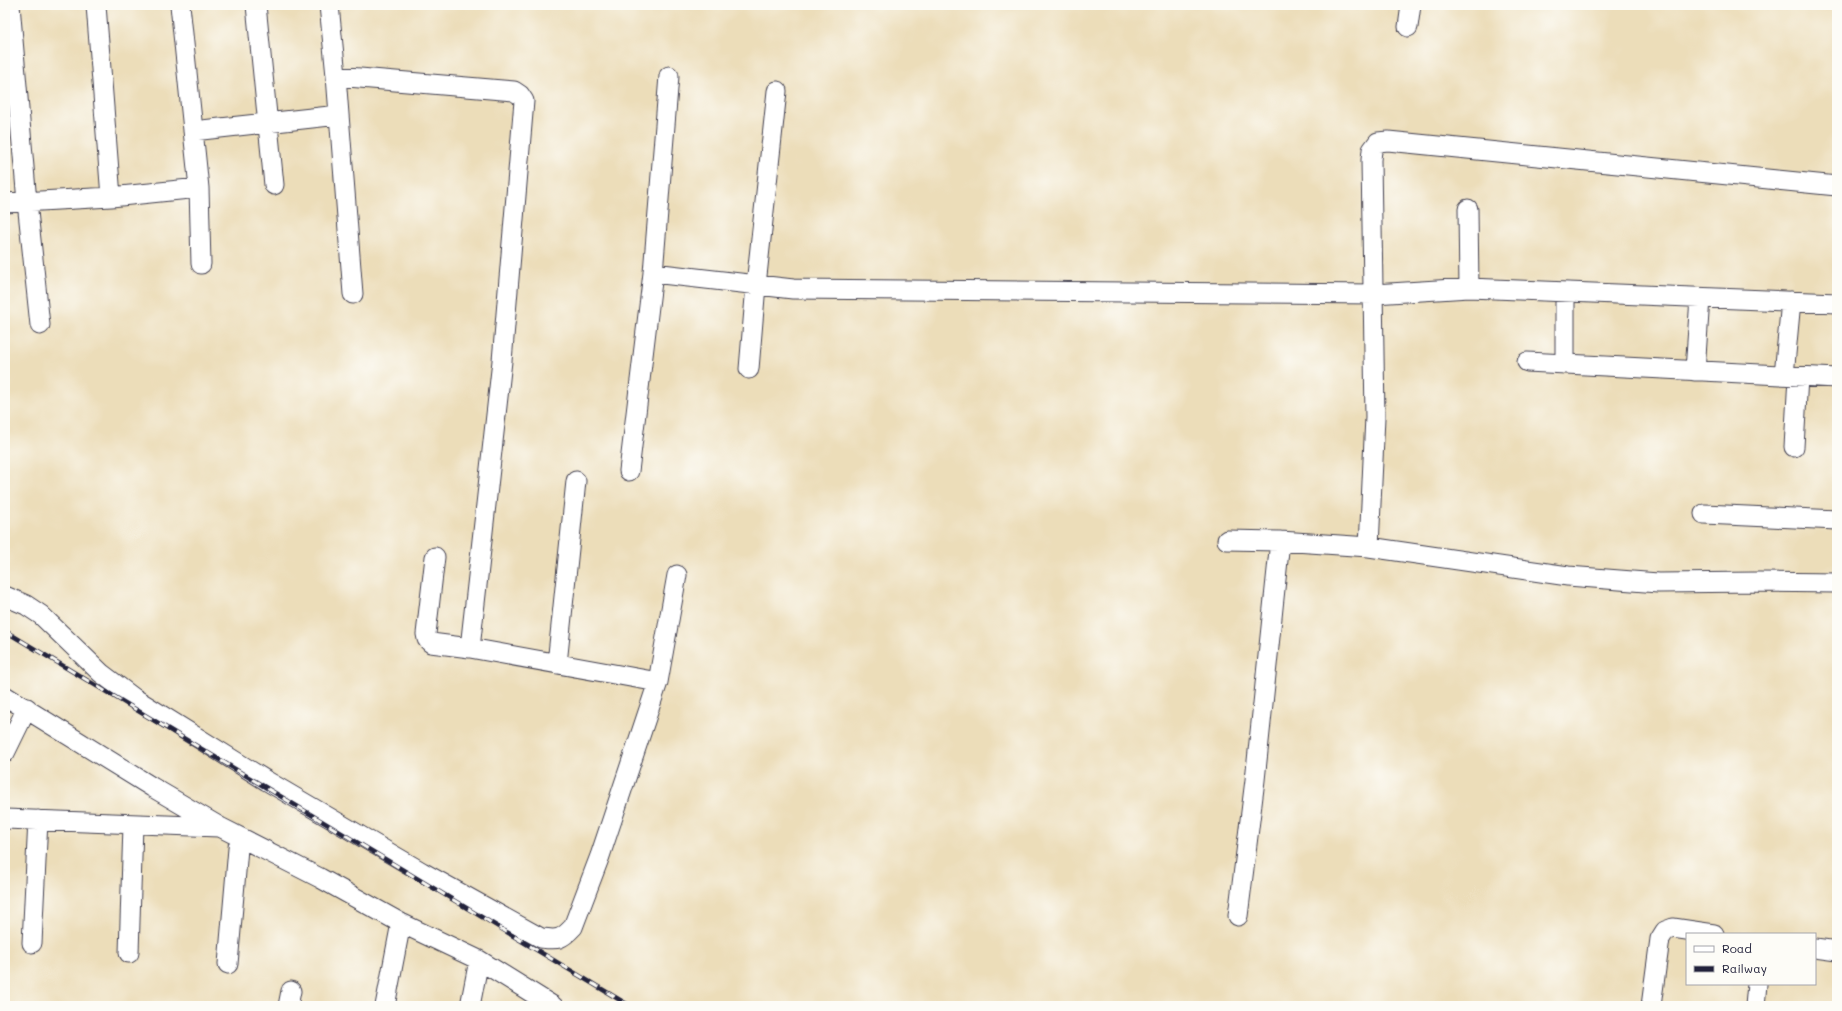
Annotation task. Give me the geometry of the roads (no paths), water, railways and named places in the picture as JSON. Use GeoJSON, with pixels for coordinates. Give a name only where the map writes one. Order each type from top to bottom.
{"type":"FeatureCollection","features":[{"type":"Feature","properties":{"kind":"street"},"geometry":{"type":"LineString","coordinates":[[10,5],[27,202],[40,325]]}},
{"type":"Feature","properties":{"kind":"street"},"geometry":{"type":"LineString","coordinates":[[96,5],[111,197]]}},
{"type":"Feature","properties":{"kind":"street"},"geometry":{"type":"LineString","coordinates":[[180,5],[199,188],[201,264]]}},
{"type":"Feature","properties":{"kind":"street"},"geometry":{"type":"LineString","coordinates":[[256,5],[274,185]]}},
{"type":"Feature","properties":{"kind":"street"},"geometry":{"type":"LineString","coordinates":[[329,5],[353,294]]}},
{"type":"Feature","properties":{"kind":"street"},"geometry":{"type":"LineString","coordinates":[[1408,27],[1411,5]]}},
{"type":"Feature","properties":{"kind":"street"},"geometry":{"type":"LineString","coordinates":[[336,76],[514,91],[520,94],[524,101],[502,361],[470,648]]}},
{"type":"Feature","properties":{"kind":"street"},"geometry":{"type":"LineString","coordinates":[[629,471],[653,274],[669,76]]}},
{"type":"Feature","properties":{"kind":"street"},"geometry":{"type":"LineString","coordinates":[[749,369],[756,285],[777,91]]}},
{"type":"Feature","properties":{"kind":"street"},"geometry":{"type":"LineString","coordinates":[[193,131],[339,115]]}},
{"type":"Feature","properties":{"kind":"street"},"geometry":{"type":"LineString","coordinates":[[1369,547],[1375,417],[1374,294],[1370,160],[1372,150],[1378,142],[1388,141],[1532,154],[1837,186]]}},
{"type":"Feature","properties":{"kind":"street"},"geometry":{"type":"LineString","coordinates":[[5,203],[111,197],[199,188]]}},
{"type":"Feature","properties":{"kind":"street"},"geometry":{"type":"LineString","coordinates":[[1468,209],[1470,288]]}},
{"type":"Feature","properties":{"kind":"street"},"geometry":{"type":"LineString","coordinates":[[653,274],[793,289],[1374,294],[1470,288],[1837,303]]}},
{"type":"Feature","properties":{"kind":"street"},"geometry":{"type":"LineString","coordinates":[[1565,292],[1565,364]]}},
{"type":"Feature","properties":{"kind":"street"},"geometry":{"type":"LineString","coordinates":[[1695,371],[1700,298]]}},
{"type":"Feature","properties":{"kind":"street"},"geometry":{"type":"LineString","coordinates":[[1791,300],[1791,376],[1794,446]]}},
{"type":"Feature","properties":{"kind":"street"},"geometry":{"type":"LineString","coordinates":[[1527,362],[1837,378]]}},
{"type":"Feature","properties":{"kind":"street"},"geometry":{"type":"LineString","coordinates":[[557,664],[576,481]]}},
{"type":"Feature","properties":{"kind":"street"},"geometry":{"type":"LineString","coordinates":[[1704,514],[1837,520]]}},
{"type":"Feature","properties":{"kind":"street"},"geometry":{"type":"LineString","coordinates":[[1227,540],[1280,541],[1369,547],[1575,576],[1658,583],[1837,583]]}},
{"type":"Feature","properties":{"kind":"street"},"geometry":{"type":"LineString","coordinates":[[1238,916],[1255,780],[1280,541]]}},
{"type":"Feature","properties":{"kind":"street"},"geometry":{"type":"LineString","coordinates":[[435,558],[426,634],[431,643],[470,648],[658,682]]}},
{"type":"Feature","properties":{"kind":"street"},"geometry":{"type":"LineString","coordinates":[[5,596],[26,605],[41,616],[101,673],[134,698],[267,781],[422,872],[541,938],[554,939],[563,938],[573,927],[602,849],[658,682],[677,575]]}},
{"type":"Feature","properties":{"kind":"street"},"geometry":{"type":"LineString","coordinates":[[5,696],[27,708],[152,787],[220,827],[320,878],[401,923],[479,960],[553,1006]]}},
{"type":"Feature","properties":{"kind":"street"},"geometry":{"type":"LineString","coordinates":[[5,754],[27,708]]}},
{"type":"Feature","properties":{"kind":"street"},"geometry":{"type":"LineString","coordinates":[[5,818],[133,825],[220,827]]}},
{"type":"Feature","properties":{"kind":"street"},"geometry":{"type":"LineString","coordinates":[[32,943],[38,820]]}},
{"type":"Feature","properties":{"kind":"street"},"geometry":{"type":"LineString","coordinates":[[129,953],[133,825]]}},
{"type":"Feature","properties":{"kind":"street"},"geometry":{"type":"LineString","coordinates":[[228,964],[239,837]]}},
{"type":"Feature","properties":{"kind":"street"},"geometry":{"type":"LineString","coordinates":[[385,1006],[401,923]]}},
{"type":"Feature","properties":{"kind":"street"},"geometry":{"type":"LineString","coordinates":[[1651,1006],[1660,939],[1665,931],[1673,928],[1707,933]]}},
{"type":"Feature","properties":{"kind":"street"},"geometry":{"type":"LineString","coordinates":[[1816,948],[1837,951]]}},
{"type":"Feature","properties":{"kind":"street"},"geometry":{"type":"LineString","coordinates":[[470,1006],[479,960]]}},
{"type":"Feature","properties":{"kind":"street"},"geometry":{"type":"LineString","coordinates":[[1755,1006],[1757,985]]}},
{"type":"Feature","properties":{"kind":"railway"},"geometry":{"type":"LineString","coordinates":[[5,631],[630,1006]]}}]}
